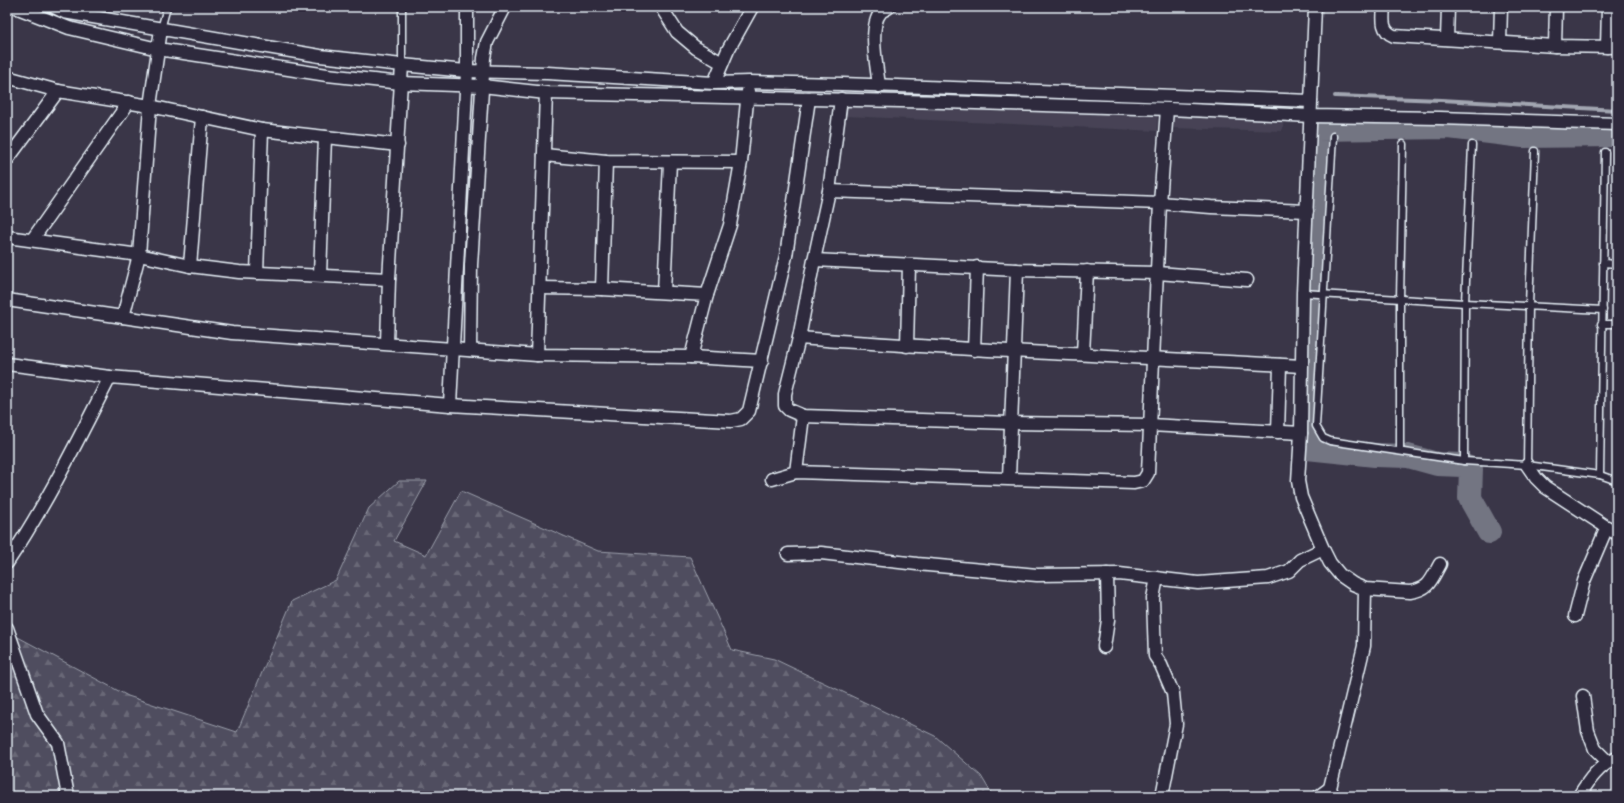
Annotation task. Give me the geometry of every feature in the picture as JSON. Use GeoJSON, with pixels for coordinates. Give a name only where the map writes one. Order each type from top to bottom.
{"type":"FeatureCollection","features":[{"type":"Feature","properties":{"kind":"street"},"geometry":{"type":"LineString","coordinates":[[15,7],[69,28],[158,50],[327,75],[401,83],[466,87],[482,86],[546,93],[841,99],[1168,109],[1311,116],[1440,118],[1617,124]]}},
{"type":"Feature","properties":{"kind":"street"},"geometry":{"type":"LineString","coordinates":[[54,7],[64,12],[320,56],[467,70],[555,73],[714,83],[749,82],[1311,101]]}},
{"type":"Feature","properties":{"kind":"street"},"geometry":{"type":"LineString","coordinates":[[450,405],[467,70],[467,7]]}},
{"type":"Feature","properties":{"kind":"street"},"geometry":{"type":"LineString","coordinates":[[470,350],[471,265],[484,58],[487,42],[505,7]]}},
{"type":"Feature","properties":{"kind":"street"},"geometry":{"type":"LineString","coordinates":[[661,7],[677,32],[696,48],[722,63]]}},
{"type":"Feature","properties":{"kind":"street"},"geometry":{"type":"LineString","coordinates":[[714,83],[722,63],[752,7]]}},
{"type":"Feature","properties":{"kind":"street"},"geometry":{"type":"LineString","coordinates":[[879,86],[874,29],[877,18],[881,12],[889,7]]}},
{"type":"Feature","properties":{"kind":"street"},"geometry":{"type":"LineString","coordinates":[[1315,7],[1307,211],[1308,293],[1301,366],[1301,433],[1298,481],[1301,497],[1330,563],[1340,575],[1365,589],[1410,592],[1423,590],[1440,564]]}},
{"type":"Feature","properties":{"kind":"street"},"geometry":{"type":"LineString","coordinates":[[1384,7],[1383,24],[1386,32],[1389,35],[1394,36],[1555,46],[1612,47],[1608,7]]}},
{"type":"Feature","properties":{"kind":"street"},"geometry":{"type":"LineString","coordinates":[[1447,39],[1448,7]]}},
{"type":"Feature","properties":{"kind":"street"},"geometry":{"type":"LineString","coordinates":[[1500,42],[1502,7]]}},
{"type":"Feature","properties":{"kind":"street"},"geometry":{"type":"LineString","coordinates":[[1555,46],[1556,7]]}},
{"type":"Feature","properties":{"kind":"street"},"geometry":{"type":"LineString","coordinates":[[123,317],[139,255],[150,106],[161,29]]}},
{"type":"Feature","properties":{"kind":"street"},"geometry":{"type":"LineString","coordinates":[[387,344],[389,279],[402,65]]}},
{"type":"Feature","properties":{"kind":"street"},"geometry":{"type":"LineString","coordinates":[[7,77],[58,91],[150,106],[262,130],[398,145]]}},
{"type":"Feature","properties":{"kind":"street"},"geometry":{"type":"LineString","coordinates":[[691,357],[707,295],[730,225],[741,162],[749,82]]}},
{"type":"Feature","properties":{"kind":"street"},"geometry":{"type":"LineString","coordinates":[[7,160],[58,91]]}},
{"type":"Feature","properties":{"kind":"street"},"geometry":{"type":"LineString","coordinates":[[537,355],[546,93]]}},
{"type":"Feature","properties":{"kind":"street"},"geometry":{"type":"LineString","coordinates":[[7,364],[110,377],[450,405],[735,420],[741,419],[750,411],[786,256],[809,99]]}},
{"type":"Feature","properties":{"kind":"street"},"geometry":{"type":"LineString","coordinates":[[841,99],[829,191],[799,338],[785,394],[785,406],[789,410],[802,416],[1010,423],[1150,425],[1301,433]]}},
{"type":"Feature","properties":{"kind":"street"},"geometry":{"type":"LineString","coordinates":[[32,240],[129,102]]}},
{"type":"Feature","properties":{"kind":"street"},"geometry":{"type":"LineString","coordinates":[[772,479],[796,472],[1141,483],[1146,478],[1148,473],[1160,203],[1168,109]]}},
{"type":"Feature","properties":{"kind":"street"},"geometry":{"type":"LineString","coordinates":[[190,266],[202,117]]}},
{"type":"Feature","properties":{"kind":"street"},"geometry":{"type":"LineString","coordinates":[[257,273],[262,130]]}},
{"type":"Feature","properties":{"kind":"street"},"geometry":{"type":"LineString","coordinates":[[320,275],[325,137]]}},
{"type":"Feature","properties":{"kind":"street"},"geometry":{"type":"LineString","coordinates":[[544,155],[606,161],[741,162]]}},
{"type":"Feature","properties":{"kind":"street"},"geometry":{"type":"LineString","coordinates":[[602,289],[606,161]]}},
{"type":"Feature","properties":{"kind":"street"},"geometry":{"type":"LineString","coordinates":[[664,292],[670,162]]}},
{"type":"Feature","properties":{"kind":"street"},"geometry":{"type":"LineString","coordinates":[[829,191],[1160,203],[1211,207],[1307,211]]}},
{"type":"Feature","properties":{"kind":"street"},"geometry":{"type":"LineString","coordinates":[[7,237],[139,255],[190,266],[257,273],[389,279]]}},
{"type":"Feature","properties":{"kind":"street"},"geometry":{"type":"LineString","coordinates":[[814,260],[1017,270],[1158,273],[1247,280]]}},
{"type":"Feature","properties":{"kind":"street"},"geometry":{"type":"LineString","coordinates":[[907,346],[909,265]]}},
{"type":"Feature","properties":{"kind":"street"},"geometry":{"type":"LineString","coordinates":[[974,350],[976,267]]}},
{"type":"Feature","properties":{"kind":"street"},"geometry":{"type":"LineString","coordinates":[[1009,478],[1017,270]]}},
{"type":"Feature","properties":{"kind":"street"},"geometry":{"type":"LineString","coordinates":[[1083,354],[1086,271]]}},
{"type":"Feature","properties":{"kind":"street"},"geometry":{"type":"LineString","coordinates":[[539,288],[602,289],[707,295]]}},
{"type":"Feature","properties":{"kind":"street"},"geometry":{"type":"LineString","coordinates":[[7,300],[232,333],[537,355],[691,357],[762,362]]}},
{"type":"Feature","properties":{"kind":"street"},"geometry":{"type":"LineString","coordinates":[[799,338],[974,350],[1083,354],[1301,366]]}},
{"type":"Feature","properties":{"kind":"street"},"geometry":{"type":"LineString","coordinates":[[1278,432],[1280,365]]}},
{"type":"Feature","properties":{"kind":"street"},"geometry":{"type":"LineString","coordinates":[[7,564],[22,542],[110,377]]}},
{"type":"Feature","properties":{"kind":"street"},"geometry":{"type":"LineString","coordinates":[[796,472],[802,416]]}},
{"type":"Feature","properties":{"kind":"street"},"geometry":{"type":"LineString","coordinates":[[1527,465],[1536,478],[1545,487],[1617,534]]}},
{"type":"Feature","properties":{"kind":"street"},"geometry":{"type":"LineString","coordinates":[[1575,616],[1584,581],[1607,527]]}},
{"type":"Feature","properties":{"kind":"street"},"geometry":{"type":"LineString","coordinates":[[788,554],[821,553],[917,564],[1037,575],[1106,574],[1198,583],[1268,578],[1289,571],[1300,560],[1323,548]]}},
{"type":"Feature","properties":{"kind":"street"},"geometry":{"type":"LineString","coordinates":[[1104,647],[1108,620],[1106,574]]}},
{"type":"Feature","properties":{"kind":"street"},"geometry":{"type":"LineString","coordinates":[[1157,578],[1153,598],[1155,656],[1161,665],[1173,693],[1176,724],[1162,796]]}},
{"type":"Feature","properties":{"kind":"street"},"geometry":{"type":"LineString","coordinates":[[1319,796],[1332,792],[1364,646],[1365,589]]}},
{"type":"Feature","properties":{"kind":"street"},"geometry":{"type":"LineString","coordinates":[[7,630],[37,714],[58,743],[68,796]]}},
{"type":"Feature","properties":{"kind":"street"},"geometry":{"type":"LineString","coordinates":[[1579,796],[1591,778],[1612,760],[1596,749],[1588,731],[1583,696]]}},
{"type":"Feature","properties":{"kind":"lane"},"geometry":{"type":"LineString","coordinates":[[161,29],[167,7]]}},
{"type":"Feature","properties":{"kind":"lane"},"geometry":{"type":"LineString","coordinates":[[402,7],[402,65]]}},
{"type":"Feature","properties":{"kind":"lane"},"geometry":{"type":"LineString","coordinates":[[1333,136],[1325,295],[1316,426],[1323,438],[1330,441],[1464,461],[1527,465],[1600,475],[1617,481]]}},
{"type":"Feature","properties":{"kind":"lane"},"geometry":{"type":"LineString","coordinates":[[1400,451],[1400,299],[1403,144]]}},
{"type":"Feature","properties":{"kind":"lane"},"geometry":{"type":"LineString","coordinates":[[1464,461],[1465,303],[1472,145]]}},
{"type":"Feature","properties":{"kind":"lane"},"geometry":{"type":"LineString","coordinates":[[1527,465],[1529,305],[1535,151]]}},
{"type":"Feature","properties":{"kind":"lane"},"geometry":{"type":"LineString","coordinates":[[1600,475],[1601,324],[1605,152]]}},
{"type":"Feature","properties":{"kind":"lane"},"geometry":{"type":"LineString","coordinates":[[1603,263],[1617,264]]}},
{"type":"Feature","properties":{"kind":"lane"},"geometry":{"type":"LineString","coordinates":[[1308,293],[1602,310]]}},
{"type":"Feature","properties":{"kind":"lane"},"geometry":{"type":"LineString","coordinates":[[1601,324],[1617,324]]}},
{"type":"Feature","properties":{"kind":"shaded area"},"geometry":{"type":"Polygon","coordinates":[[[846,101],[1157,112],[1157,131],[846,116],[846,101]]]}},
{"type":"Feature","properties":{"kind":"shaded area"},"geometry":{"type":"Polygon","coordinates":[[[1170,113],[1285,116],[1282,131],[1168,128],[1170,113]]]}},
{"type":"Feature","properties":{"kind":"green space"},"geometry":{"type":"Polygon","coordinates":[[[399,481],[427,481],[394,541],[426,555],[461,491],[598,551],[690,557],[732,650],[774,659],[935,736],[981,776],[993,796],[7,796],[7,611],[16,636],[128,696],[237,732],[292,601],[336,580],[369,508],[399,481]]]}},
{"type":"Feature","properties":{"kind":"waterway"},"geometry":{"type":"LineString","coordinates":[[1335,96],[1441,100],[1617,110]]}},
{"type":"Feature","properties":{"kind":"waterway"},"geometry":{"type":"LineString","coordinates":[[1489,532],[1470,498],[1471,469],[1462,465],[1437,464],[1408,456],[1375,455],[1307,448],[1310,252],[1318,129],[1449,127],[1523,136],[1617,135]]}}]}
